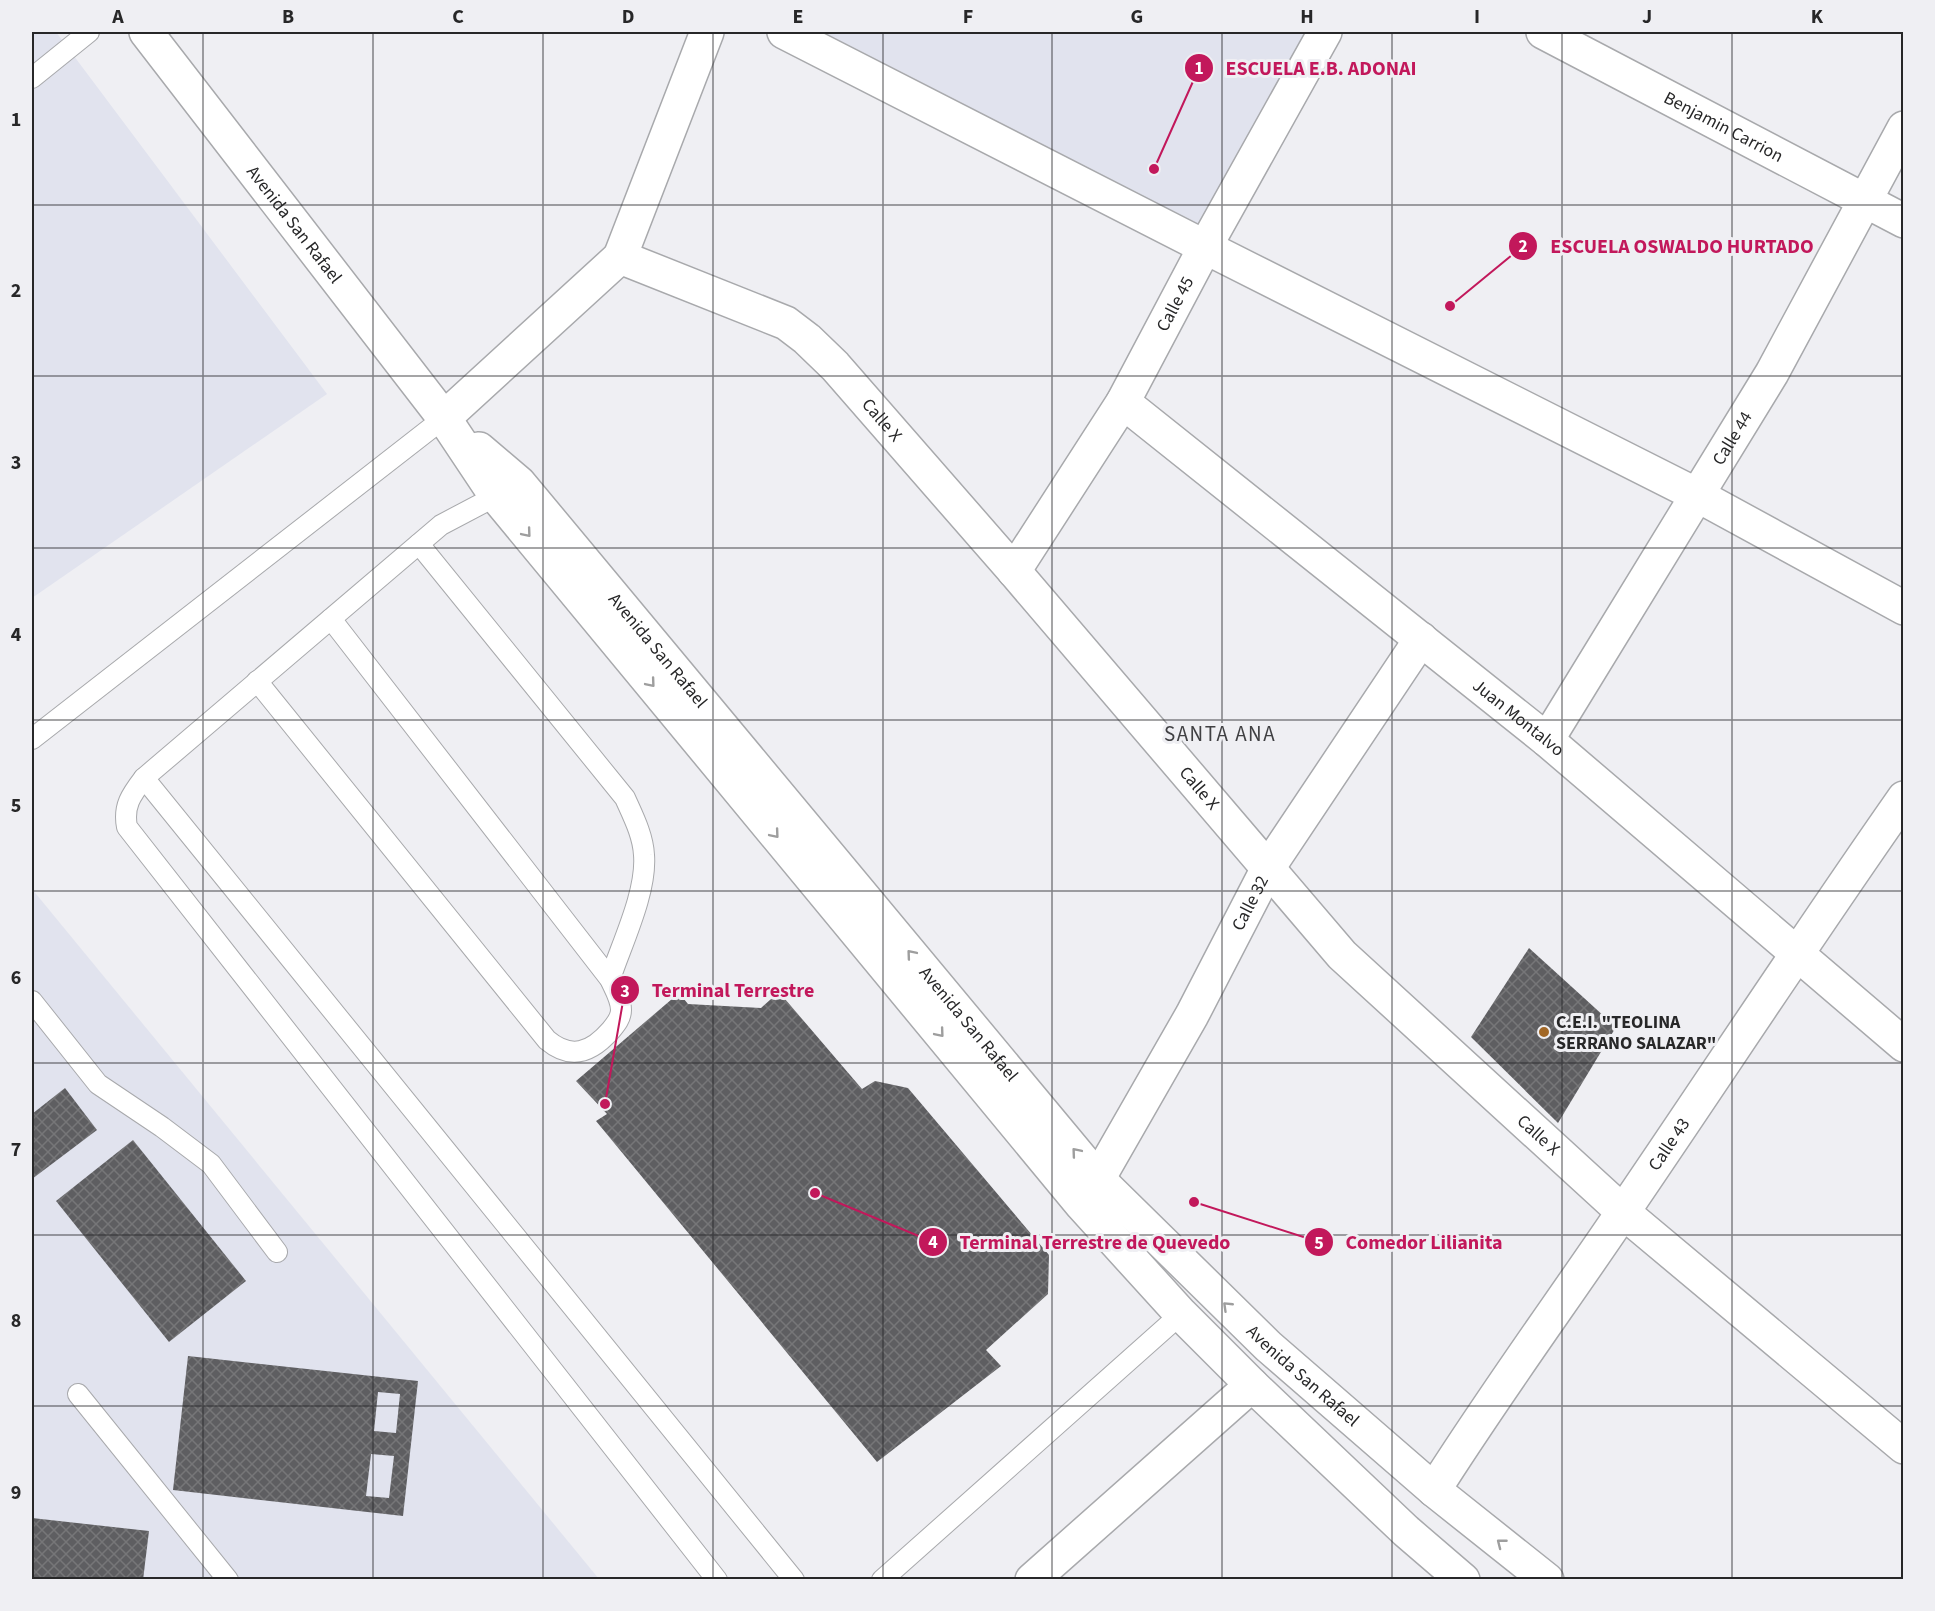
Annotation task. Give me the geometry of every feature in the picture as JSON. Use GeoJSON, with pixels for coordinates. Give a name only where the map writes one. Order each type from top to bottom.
{"type":"FeatureCollection","features":[{"type":"Feature","properties":{"kind":"street","name":"Avenida San Rafael"},"geometry":{"type":"LineString","coordinates":[[146,32],[444,418],[496,496],[1082,1205],[1181,1314],[1252,1385],[1406,1531],[1463,1580]]}},
{"type":"Feature","properties":{"kind":"street"},"geometry":{"type":"LineString","coordinates":[[444,418],[620,257],[707,32]]}},
{"type":"Feature","properties":{"kind":"street"},"geometry":{"type":"LineString","coordinates":[[784,32],[1697,495],[1904,608]]}},
{"type":"Feature","properties":{"kind":"street","name":"Calle 45"},"geometry":{"type":"LineString","coordinates":[[1014,571],[1123,402],[1205,247],[1325,32]]}},
{"type":"Feature","properties":{"kind":"street","name":"Benjamin Carrion"},"geometry":{"type":"LineString","coordinates":[[1543,32],[1904,220]]}},
{"type":"Feature","properties":{"kind":"street","name":"Calle 44"},"geometry":{"type":"LineString","coordinates":[[1548,740],[1772,374],[1904,128]]}},
{"type":"Feature","properties":{"kind":"street","name":"Calle X"},"geometry":{"type":"LineString","coordinates":[[620,257],[786,323],[807,339],[835,366],[1014,571],[1342,955],[1623,1212],[1904,1447]]}},
{"type":"Feature","properties":{"kind":"street","name":"Juan Montalvo"},"geometry":{"type":"LineString","coordinates":[[1123,402],[1548,740],[1904,1045]]}},
{"type":"Feature","properties":{"kind":"street","name":"Avenida San Rafael"},"geometry":{"type":"LineString","coordinates":[[444,418],[519,483],[1098,1179],[1268,1346],[1434,1490],[1547,1580]]}},
{"type":"Feature","properties":{"kind":"street","name":"Calle 32"},"geometry":{"type":"LineString","coordinates":[[1098,1179],[1192,1015],[1268,868],[1420,639]]}},
{"type":"Feature","properties":{"kind":"street","name":"Calle 43"},"geometry":{"type":"LineString","coordinates":[[1434,1490],[1468,1435],[1623,1212],[1796,953],[1904,798]]}},
{"type":"Feature","properties":{"kind":"street"},"geometry":{"type":"LineString","coordinates":[[1032,1580],[1252,1385]]}},
{"type":"Feature","properties":{"kind":"lane"},"geometry":{"type":"LineString","coordinates":[[32,78],[89,32]]}},
{"type":"Feature","properties":{"kind":"lane"},"geometry":{"type":"LineString","coordinates":[[32,739],[444,418]]}},
{"type":"Feature","properties":{"kind":"lane"},"geometry":{"type":"LineString","coordinates":[[496,496],[441,525],[144,778],[127,800],[125,816],[127,827],[717,1580]]}},
{"type":"Feature","properties":{"kind":"lane"},"geometry":{"type":"LineString","coordinates":[[419,544],[625,798],[638,826],[644,854],[643,883],[610,979]]}},
{"type":"Feature","properties":{"kind":"lane"},"geometry":{"type":"LineString","coordinates":[[257,681],[547,1040],[558,1049],[572,1052],[583,1051],[600,1043],[618,1021],[621,1010],[618,994],[610,979],[331,619]]}},
{"type":"Feature","properties":{"kind":"lane"},"geometry":{"type":"LineString","coordinates":[[144,778],[794,1580]]}},
{"type":"Feature","properties":{"kind":"lane"},"geometry":{"type":"LineString","coordinates":[[32,1001],[98,1084],[162,1127],[211,1164],[277,1252]]}},
{"type":"Feature","properties":{"kind":"lane"},"geometry":{"type":"LineString","coordinates":[[882,1580],[1181,1314]]}},
{"type":"Feature","properties":{"kind":"lane"},"geometry":{"type":"LineString","coordinates":[[78,1395],[228,1580]]}},
{"type":"Feature","properties":{"kind":"shaded area"},"geometry":{"type":"Polygon","coordinates":[[[32,32],[56,32],[327,394],[32,598],[32,32]]]}},
{"type":"Feature","properties":{"kind":"shaded area"},"geometry":{"type":"Polygon","coordinates":[[[804,32],[1312,32],[1200,235],[804,32]]]}},
{"type":"Feature","properties":{"kind":"shaded area"},"geometry":{"type":"Polygon","coordinates":[[[32,889],[599,1579],[32,1579],[32,889]]]}},
{"type":"Feature","properties":{"kind":"building","name":"C.E.I. \"TEOLINA SERRANO SALAZAR\""},"geometry":{"type":"Polygon","coordinates":[[[1529,948],[1616,1027],[1558,1123],[1471,1037],[1529,948]]]}},
{"type":"Feature","properties":{"kind":"building"},"geometry":{"type":"Polygon","coordinates":[[[779,992],[862,1089],[875,1081],[908,1088],[1049,1255],[1048,1294],[986,1350],[1001,1366],[877,1462],[596,1121],[607,1114],[576,1081],[679,993],[688,1004],[761,1008],[779,992]]]}},
{"type":"Feature","properties":{"kind":"building"},"geometry":{"type":"Polygon","coordinates":[[[65,1088],[97,1130],[32,1179],[32,1114],[65,1088]]]}},
{"type":"Feature","properties":{"kind":"building"},"geometry":{"type":"Polygon","coordinates":[[[133,1140],[246,1281],[169,1342],[56,1201],[133,1140]]]}},
{"type":"Feature","properties":{"kind":"building"},"geometry":{"type":"Polygon","coordinates":[[[188,1356],[418,1381],[403,1516],[173,1490],[188,1356]],[[378,1392],[374,1431],[396,1433],[400,1394],[378,1392]],[[371,1454],[366,1496],[389,1498],[394,1456],[371,1454]]]}},
{"type":"Feature","properties":{"kind":"building"},"geometry":{"type":"Polygon","coordinates":[[[32,1518],[149,1531],[143,1580],[32,1580],[32,1518]]]}},
{"type":"Feature","properties":{"kind":"place","name":"ESCUELA E.B. ADONAI"},"geometry":{"type":"Point","coordinates":[1154,169]}},
{"type":"Feature","properties":{"kind":"place","name":"ESCUELA OSWALDO HURTADO"},"geometry":{"type":"Point","coordinates":[1450,306]}},
{"type":"Feature","properties":{"kind":"place","name":"C.E.I. \"TEOLINA SERRANO SALAZAR\""},"geometry":{"type":"Point","coordinates":[1544,1032]}},
{"type":"Feature","properties":{"kind":"place","name":"Terminal Terrestre"},"geometry":{"type":"Point","coordinates":[605,1104]}},
{"type":"Feature","properties":{"kind":"place","name":"Terminal Terrestre de Quevedo"},"geometry":{"type":"Point","coordinates":[815,1193]}},
{"type":"Feature","properties":{"kind":"place","name":"Comedor Lilianita"},"geometry":{"type":"Point","coordinates":[1194,1202]}},
{"type":"Feature","properties":{"kind":"district","name":"SANTA ANA"},"geometry":{"type":"Point","coordinates":[1220,734]}}]}
